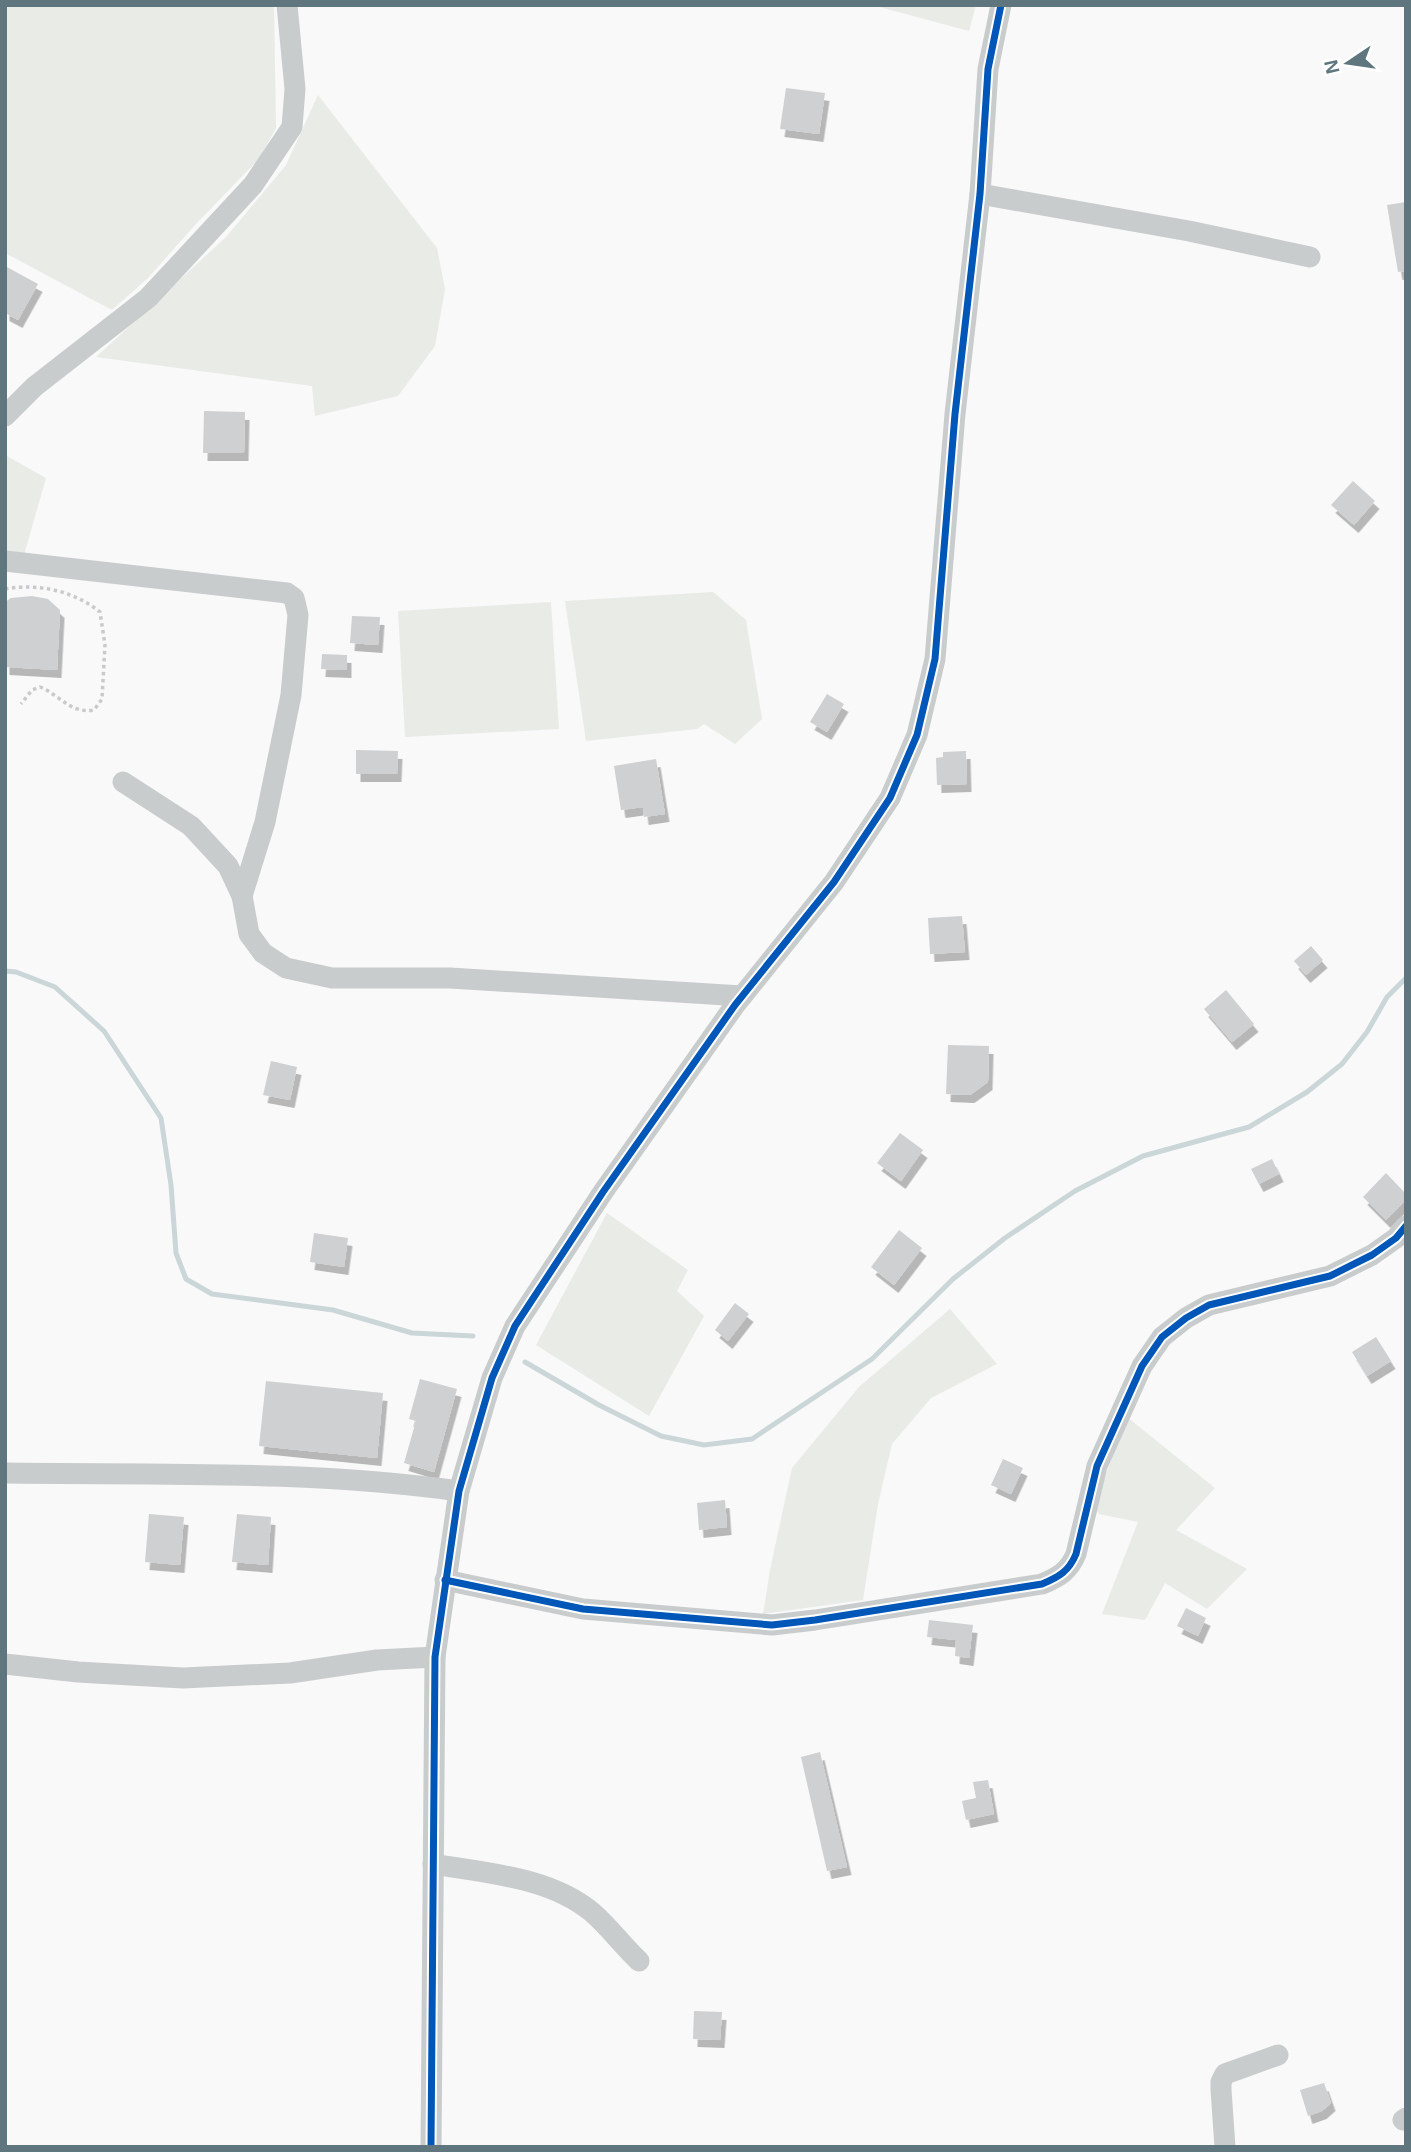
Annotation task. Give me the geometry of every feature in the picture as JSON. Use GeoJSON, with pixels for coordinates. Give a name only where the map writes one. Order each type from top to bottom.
{"type":"FeatureCollection","features":[{"type":"Feature","properties":{"kind":"street"},"geometry":{"type":"LineString","coordinates":[[5,416],[34,387],[148,298],[253,185],[292,127],[295,89],[287,5]]}},
{"type":"Feature","properties":{"kind":"street"},"geometry":{"type":"LineString","coordinates":[[431,2147],[435,1657],[459,1491],[492,1378],[515,1326],[603,1192],[742,996],[834,882],[890,798],[917,735],[935,659],[955,414],[980,194],[988,69],[1001,5]]}},
{"type":"Feature","properties":{"kind":"street"},"geometry":{"type":"LineString","coordinates":[[980,194],[1189,230],[1310,257]]}},
{"type":"Feature","properties":{"kind":"street"},"geometry":{"type":"LineString","coordinates":[[5,561],[287,593],[294,598],[298,615],[291,695],[265,822],[242,896]]}},
{"type":"Feature","properties":{"kind":"street"},"geometry":{"type":"LineString","coordinates":[[122,782],[191,826],[228,866],[242,896],[249,934],[263,953],[286,968],[332,978],[450,978],[742,996]]}},
{"type":"Feature","properties":{"kind":"street"},"geometry":{"type":"LineString","coordinates":[[445,1580],[583,1609],[772,1625],[1042,1584],[1071,1568],[1097,1466],[1142,1366],[1162,1337],[1186,1318],[1209,1305],[1330,1276],[1372,1255],[1396,1238],[1406,1226]]}},
{"type":"Feature","properties":{"kind":"street"},"geometry":{"type":"LineString","coordinates":[[5,1473],[311,1478],[393,1482],[459,1491]]}},
{"type":"Feature","properties":{"kind":"street"},"geometry":{"type":"LineString","coordinates":[[5,1664],[78,1672],[183,1678],[290,1673],[377,1660],[435,1657]]}},
{"type":"Feature","properties":{"kind":"street"},"geometry":{"type":"LineString","coordinates":[[433,1864],[502,1875],[558,1891],[592,1912],[639,1961]]}},
{"type":"Feature","properties":{"kind":"street"},"geometry":{"type":"LineString","coordinates":[[1226,2147],[1221,2090],[1225,2074],[1278,2055]]}},
{"type":"Feature","properties":{"kind":"path"},"geometry":{"type":"LineString","coordinates":[[5,589],[29,587],[62,592],[87,602],[100,612],[103,628],[102,699],[94,710],[76,710],[40,687],[32,690],[21,704]]}},
{"type":"Feature","properties":{"kind":"shaded area"},"geometry":{"type":"Polygon","coordinates":[[[5,5],[274,5],[276,128],[259,159],[148,278],[112,310],[5,253],[5,5]]]}},
{"type":"Feature","properties":{"kind":"shaded area"},"geometry":{"type":"Polygon","coordinates":[[[872,5],[976,5],[969,31],[872,5]]]}},
{"type":"Feature","properties":{"kind":"shaded area"},"geometry":{"type":"Polygon","coordinates":[[[318,95],[437,248],[445,289],[435,346],[398,396],[315,416],[312,386],[96,357],[226,237],[286,165],[318,95]]]}},
{"type":"Feature","properties":{"kind":"shaded area"},"geometry":{"type":"Polygon","coordinates":[[[5,455],[46,478],[24,555],[5,553],[5,455]]]}},
{"type":"Feature","properties":{"kind":"shaded area"},"geometry":{"type":"Polygon","coordinates":[[[713,592],[746,620],[762,719],[735,744],[704,724],[697,729],[586,741],[565,601],[713,592]]]}},
{"type":"Feature","properties":{"kind":"shaded area"},"geometry":{"type":"Polygon","coordinates":[[[551,602],[559,729],[405,737],[398,611],[551,602]]]}},
{"type":"Feature","properties":{"kind":"shaded area"},"geometry":{"type":"Polygon","coordinates":[[[607,1213],[688,1270],[677,1291],[704,1316],[649,1416],[536,1345],[607,1213]]]}},
{"type":"Feature","properties":{"kind":"shaded area"},"geometry":{"type":"Polygon","coordinates":[[[950,1309],[997,1364],[931,1398],[892,1444],[878,1504],[863,1600],[763,1614],[792,1468],[859,1387],[950,1309]]]}},
{"type":"Feature","properties":{"kind":"shaded area"},"geometry":{"type":"Polygon","coordinates":[[[1127,1417],[1215,1488],[1176,1530],[1247,1569],[1207,1609],[1165,1583],[1145,1620],[1102,1614],[1138,1522],[1099,1514],[1094,1507],[1127,1417]]]}},
{"type":"Feature","properties":{"kind":"building"},"geometry":{"type":"Polygon","coordinates":[[[786,88],[825,93],[819,134],[780,129],[786,88]]]}},
{"type":"Feature","properties":{"kind":"building"},"geometry":{"type":"Polygon","coordinates":[[[1406,202],[1406,271],[1398,272],[1387,205],[1406,202]]]}},
{"type":"Feature","properties":{"kind":"building"},"geometry":{"type":"Polygon","coordinates":[[[5,266],[38,284],[18,320],[5,313],[5,266]]]}},
{"type":"Feature","properties":{"kind":"building"},"geometry":{"type":"Polygon","coordinates":[[[204,411],[245,412],[244,453],[203,453],[204,411]]]}},
{"type":"Feature","properties":{"kind":"building"},"geometry":{"type":"Polygon","coordinates":[[[1353,481],[1375,501],[1354,525],[1331,505],[1353,481]]]}},
{"type":"Feature","properties":{"kind":"building"},"geometry":{"type":"Polygon","coordinates":[[[32,596],[48,599],[60,610],[57,670],[5,667],[5,602],[11,598],[32,596]]]}},
{"type":"Feature","properties":{"kind":"building"},"geometry":{"type":"Polygon","coordinates":[[[352,616],[380,617],[378,645],[350,643],[352,616]]]}},
{"type":"Feature","properties":{"kind":"building"},"geometry":{"type":"Polygon","coordinates":[[[322,654],[347,655],[347,670],[321,669],[322,654]]]}},
{"type":"Feature","properties":{"kind":"building"},"geometry":{"type":"Polygon","coordinates":[[[827,694],[844,704],[827,732],[810,722],[827,694]]]}},
{"type":"Feature","properties":{"kind":"building"},"geometry":{"type":"Polygon","coordinates":[[[356,750],[398,751],[397,774],[356,774],[356,750]]]}},
{"type":"Feature","properties":{"kind":"building"},"geometry":{"type":"Polygon","coordinates":[[[966,751],[967,784],[937,785],[936,758],[943,757],[943,752],[966,751]]]}},
{"type":"Feature","properties":{"kind":"building"},"geometry":{"type":"Polygon","coordinates":[[[656,759],[665,814],[644,817],[643,807],[621,810],[614,766],[656,759]]]}},
{"type":"Feature","properties":{"kind":"building"},"geometry":{"type":"Polygon","coordinates":[[[962,916],[965,952],[930,954],[928,918],[962,916]]]}},
{"type":"Feature","properties":{"kind":"building"},"geometry":{"type":"Polygon","coordinates":[[[1311,946],[1323,960],[1306,975],[1294,961],[1311,946]]]}},
{"type":"Feature","properties":{"kind":"building"},"geometry":{"type":"Polygon","coordinates":[[[1226,990],[1254,1024],[1232,1042],[1204,1009],[1226,990]]]}},
{"type":"Feature","properties":{"kind":"building"},"geometry":{"type":"Polygon","coordinates":[[[948,1045],[989,1046],[988,1082],[970,1095],[946,1094],[948,1045]]]}},
{"type":"Feature","properties":{"kind":"building"},"geometry":{"type":"Polygon","coordinates":[[[271,1061],[297,1067],[290,1100],[263,1095],[271,1061]]]}},
{"type":"Feature","properties":{"kind":"building"},"geometry":{"type":"Polygon","coordinates":[[[900,1133],[923,1150],[901,1181],[877,1163],[900,1133]]]}},
{"type":"Feature","properties":{"kind":"building"},"geometry":{"type":"Polygon","coordinates":[[[1272,1159],[1279,1174],[1259,1184],[1251,1169],[1272,1159]]]}},
{"type":"Feature","properties":{"kind":"building"},"geometry":{"type":"Polygon","coordinates":[[[1386,1173],[1406,1194],[1406,1200],[1386,1220],[1363,1197],[1386,1173]]]}},
{"type":"Feature","properties":{"kind":"building"},"geometry":{"type":"Polygon","coordinates":[[[899,1230],[922,1248],[894,1285],[871,1267],[899,1230]]]}},
{"type":"Feature","properties":{"kind":"building"},"geometry":{"type":"Polygon","coordinates":[[[314,1233],[348,1238],[344,1267],[310,1262],[314,1233]]]}},
{"type":"Feature","properties":{"kind":"building"},"geometry":{"type":"Polygon","coordinates":[[[735,1303],[749,1314],[728,1341],[715,1330],[735,1303]]]}},
{"type":"Feature","properties":{"kind":"building"},"geometry":{"type":"Polygon","coordinates":[[[1376,1337],[1391,1361],[1367,1376],[1352,1352],[1376,1337]]]}},
{"type":"Feature","properties":{"kind":"building"},"geometry":{"type":"Polygon","coordinates":[[[420,1379],[457,1389],[434,1472],[404,1463],[416,1421],[409,1419],[420,1379]]]}},
{"type":"Feature","properties":{"kind":"building"},"geometry":{"type":"Polygon","coordinates":[[[266,1381],[383,1393],[377,1458],[259,1446],[266,1381]]]}},
{"type":"Feature","properties":{"kind":"building"},"geometry":{"type":"Polygon","coordinates":[[[1003,1459],[1023,1468],[1011,1494],[991,1485],[1003,1459]]]}},
{"type":"Feature","properties":{"kind":"building"},"geometry":{"type":"Polygon","coordinates":[[[725,1500],[727,1527],[699,1530],[697,1503],[725,1500]]]}},
{"type":"Feature","properties":{"kind":"building"},"geometry":{"type":"Polygon","coordinates":[[[149,1514],[184,1517],[180,1565],[145,1562],[149,1514]]]}},
{"type":"Feature","properties":{"kind":"building"},"geometry":{"type":"Polygon","coordinates":[[[237,1514],[271,1517],[268,1565],[232,1562],[237,1514]]]}},
{"type":"Feature","properties":{"kind":"building"},"geometry":{"type":"Polygon","coordinates":[[[1186,1608],[1206,1618],[1198,1636],[1177,1626],[1186,1608]]]}},
{"type":"Feature","properties":{"kind":"building"},"geometry":{"type":"Polygon","coordinates":[[[929,1620],[973,1625],[969,1658],[955,1656],[956,1640],[927,1637],[929,1620]]]}},
{"type":"Feature","properties":{"kind":"building"},"geometry":{"type":"Polygon","coordinates":[[[820,1752],[847,1867],[827,1871],[801,1757],[820,1752]]]}},
{"type":"Feature","properties":{"kind":"building"},"geometry":{"type":"Polygon","coordinates":[[[988,1780],[994,1814],[966,1820],[962,1801],[976,1798],[973,1782],[988,1780]]]}},
{"type":"Feature","properties":{"kind":"building"},"geometry":{"type":"Polygon","coordinates":[[[694,2011],[722,2012],[720,2040],[693,2039],[694,2011]]]}},
{"type":"Feature","properties":{"kind":"building"},"geometry":{"type":"Polygon","coordinates":[[[1324,2083],[1331,2103],[1322,2111],[1308,2116],[1300,2090],[1324,2083]]]}},
{"type":"Feature","properties":{"kind":"waterway"},"geometry":{"type":"LineString","coordinates":[[5,971],[16,972],[55,987],[104,1031],[161,1118],[171,1185],[176,1253],[186,1279],[212,1294],[333,1310],[412,1333],[473,1336]]}},
{"type":"Feature","properties":{"kind":"waterway"},"geometry":{"type":"LineString","coordinates":[[525,1362],[599,1405],[661,1436],[704,1445],[752,1439],[872,1359],[953,1279],[1005,1238],[1075,1191],[1143,1156],[1249,1127],[1307,1092],[1342,1064],[1367,1032],[1387,997],[1406,978]]}},
{"type":"Feature","properties":{"kind":"cycle path"},"geometry":{"type":"LineString","coordinates":[[431,2147],[435,1657],[459,1491],[492,1378],[515,1326],[603,1192],[735,1005],[834,882],[890,798],[917,735],[935,659],[955,414],[980,194],[988,69],[1001,5]]}},
{"type":"Feature","properties":{"kind":"cycle path"},"geometry":{"type":"LineString","coordinates":[[445,1580],[583,1609],[772,1625],[1042,1584],[1063,1573],[1076,1554],[1097,1466],[1142,1366],[1162,1337],[1186,1318],[1209,1305],[1330,1276],[1372,1255],[1396,1238],[1406,1226]]}}]}
